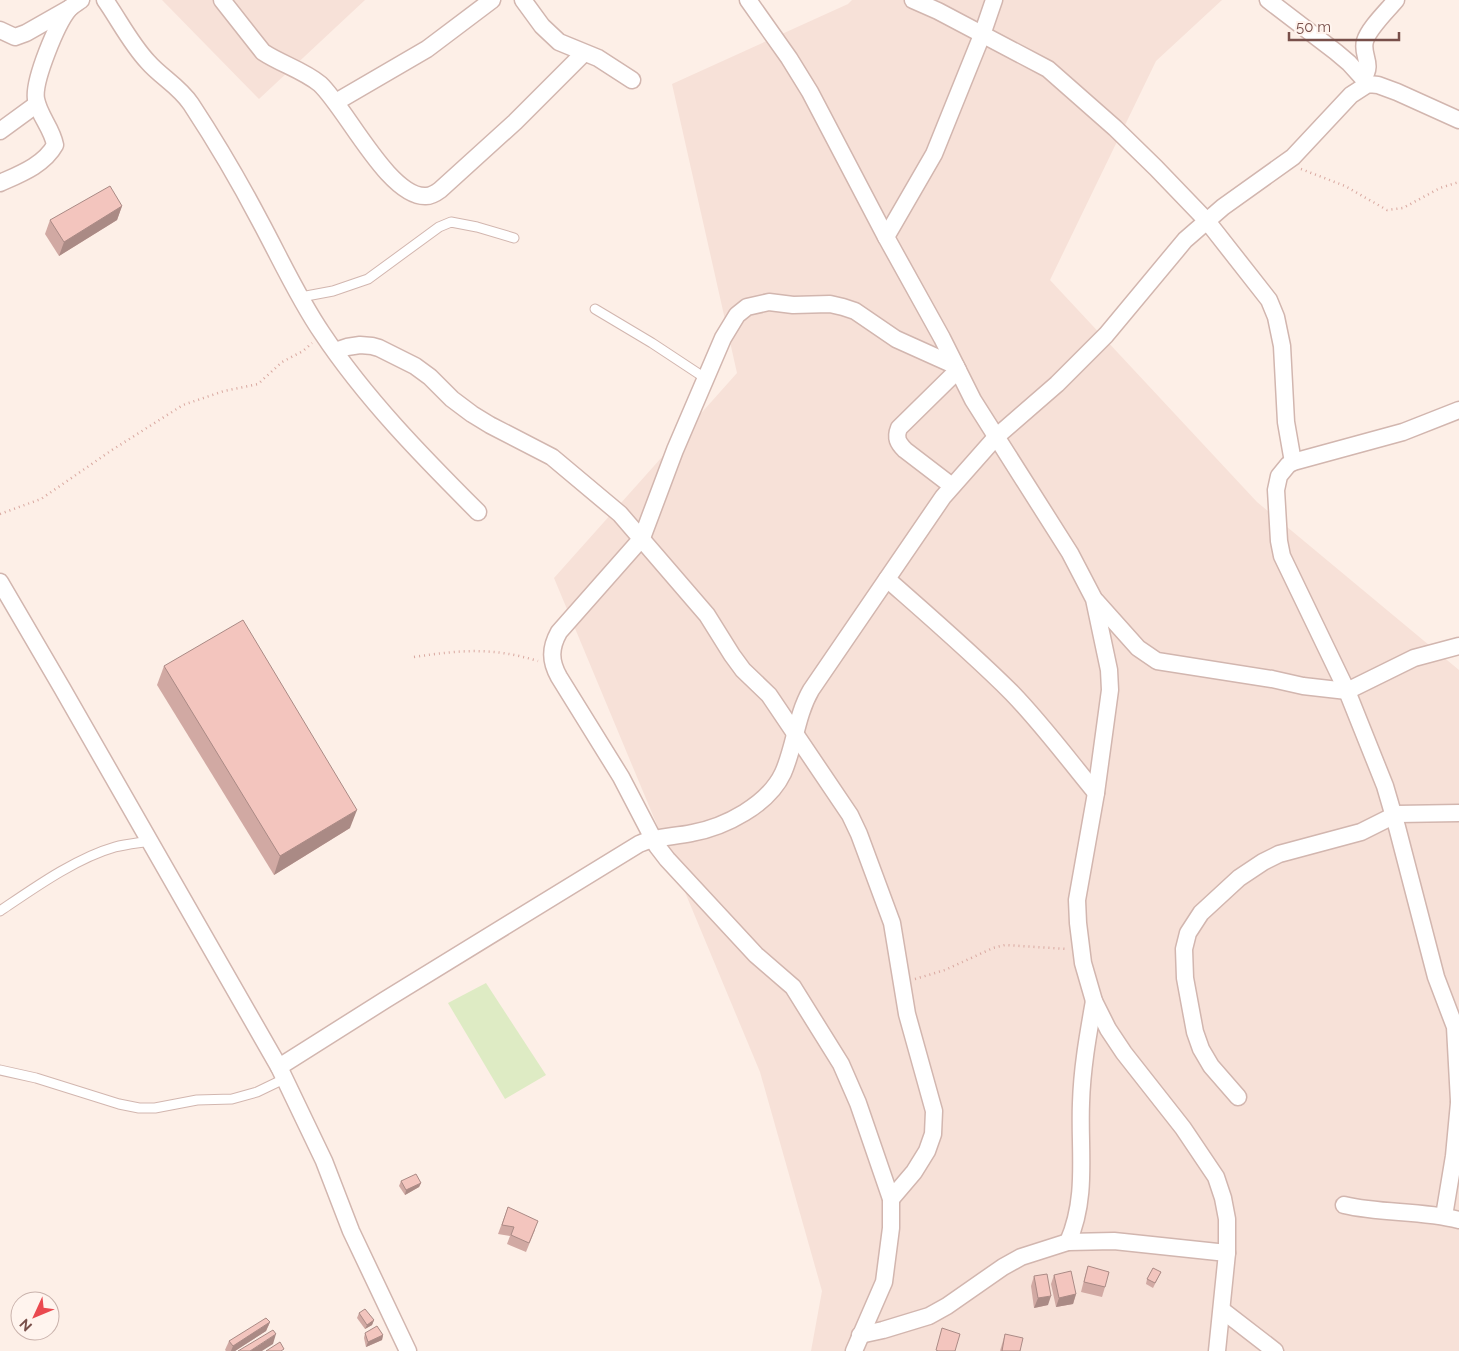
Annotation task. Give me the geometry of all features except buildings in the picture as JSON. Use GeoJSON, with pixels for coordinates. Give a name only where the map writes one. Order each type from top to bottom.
{"type":"FeatureCollection","features":[{"type":"Feature","properties":{"kind":"street"},"geometry":{"type":"LineString","coordinates":[[105,0],[146,60],[172,82],[190,102],[243,190],[321,332],[377,406],[418,452],[478,512]]}},
{"type":"Feature","properties":{"kind":"street"},"geometry":{"type":"LineString","coordinates":[[222,0],[263,52],[306,74],[320,85],[336,102],[379,163],[406,190],[422,196],[429,196],[440,190],[514,122],[584,53]]}},
{"type":"Feature","properties":{"kind":"street"},"geometry":{"type":"LineString","coordinates":[[336,102],[427,49],[492,0]]}},
{"type":"Feature","properties":{"kind":"street"},"geometry":{"type":"LineString","coordinates":[[523,0],[550,35],[559,42],[598,58],[632,80]]}},
{"type":"Feature","properties":{"kind":"street"},"geometry":{"type":"LineString","coordinates":[[748,0],[789,58],[810,92],[886,237],[942,338],[973,400],[1070,553],[1094,599],[1138,648],[1157,662],[1272,679],[1303,686],[1347,691],[1414,658],[1459,646]]}},
{"type":"Feature","properties":{"kind":"street"},"geometry":{"type":"LineString","coordinates":[[913,0],[938,11],[982,36],[1048,69],[1156,168],[1207,221],[1269,300],[1276,317],[1282,346],[1286,422],[1293,462]]}},
{"type":"Feature","properties":{"kind":"street"},"geometry":{"type":"LineString","coordinates":[[886,237],[934,154],[982,36],[994,0]]}},
{"type":"Feature","properties":{"kind":"street"},"geometry":{"type":"LineString","coordinates":[[1268,0],[1336,52],[1366,81],[1397,92],[1459,120]]}},
{"type":"Feature","properties":{"kind":"street"},"geometry":{"type":"LineString","coordinates":[[282,1073],[385,1000],[639,844],[653,838],[705,830],[747,811],[760,802],[781,776],[791,755],[799,716],[811,690],[943,497],[996,437],[1058,384],[1106,335],[1175,251],[1207,221],[1293,157],[1366,81],[1368,64],[1364,46],[1365,41],[1368,34],[1396,0]]}},
{"type":"Feature","properties":{"kind":"street"},"geometry":{"type":"LineString","coordinates":[[0,30],[15,37],[26,33],[76,4]]}},
{"type":"Feature","properties":{"kind":"street"},"geometry":{"type":"LineString","coordinates":[[0,183],[38,164],[55,145],[37,104],[37,83],[42,66],[62,20],[76,4]]}},
{"type":"Feature","properties":{"kind":"street"},"geometry":{"type":"LineString","coordinates":[[0,132],[37,104]]}},
{"type":"Feature","properties":{"kind":"street"},"geometry":{"type":"LineString","coordinates":[[854,1351],[884,1282],[891,1228],[891,1199],[849,1080],[793,987],[756,955],[667,859],[653,838],[621,777],[554,668],[551,656],[553,646],[560,632],[642,538],[722,338],[737,315],[746,307],[769,302],[793,305],[830,304],[843,307],[855,311],[896,339],[957,368]]}},
{"type":"Feature","properties":{"kind":"street"},"geometry":{"type":"LineString","coordinates":[[335,351],[360,345],[372,346],[423,371],[472,414],[546,453],[620,514],[707,615],[732,655],[744,670],[769,695],[850,815],[892,922],[907,1014],[934,1111],[933,1134],[927,1151],[914,1172],[891,1199]]}},
{"type":"Feature","properties":{"kind":"street"},"geometry":{"type":"LineString","coordinates":[[952,486],[905,450],[899,444],[897,437],[899,428],[957,368]]}},
{"type":"Feature","properties":{"kind":"street"},"geometry":{"type":"LineString","coordinates":[[1344,1205],[1360,1209],[1452,1218],[1454,1156],[1459,1102],[1457,1027],[1436,977],[1385,786],[1347,691],[1282,556],[1279,541],[1276,490],[1279,476],[1293,462],[1403,432],[1459,410]]}},
{"type":"Feature","properties":{"kind":"street"},"geometry":{"type":"LineString","coordinates":[[887,579],[945,630],[1012,694],[1040,724],[1096,793]]}},
{"type":"Feature","properties":{"kind":"street"},"geometry":{"type":"LineString","coordinates":[[0,582],[282,1073],[324,1161],[351,1231],[408,1351]]}},
{"type":"Feature","properties":{"kind":"street"},"geometry":{"type":"LineString","coordinates":[[1094,599],[1109,670],[1110,690],[1096,793],[1077,900],[1083,963],[1094,1001],[1108,1029],[1183,1128],[1216,1177],[1227,1219],[1227,1252],[1217,1351]]}},
{"type":"Feature","properties":{"kind":"street"},"geometry":{"type":"LineString","coordinates":[[1238,1097],[1211,1066],[1201,1049],[1195,1032],[1185,978],[1184,949],[1188,933],[1201,913],[1239,878],[1262,862],[1279,854],[1361,832],[1393,815],[1459,812]]}},
{"type":"Feature","properties":{"kind":"street"},"geometry":{"type":"LineString","coordinates":[[1068,1242],[1079,1210],[1082,1152],[1082,1082],[1084,1057],[1094,1001]]}},
{"type":"Feature","properties":{"kind":"street"},"geometry":{"type":"LineString","coordinates":[[860,1335],[929,1316],[1021,1257],[1068,1242],[1114,1241],[1227,1252]]}},
{"type":"Feature","properties":{"kind":"street"},"geometry":{"type":"LineString","coordinates":[[1222,1310],[1275,1351]]}},
{"type":"Feature","properties":{"kind":"lane"},"geometry":{"type":"LineString","coordinates":[[301,297],[333,290],[368,279],[439,227],[451,222],[477,227],[514,238]]}},
{"type":"Feature","properties":{"kind":"lane"},"geometry":{"type":"LineString","coordinates":[[595,309],[705,378]]}},
{"type":"Feature","properties":{"kind":"lane"},"geometry":{"type":"LineString","coordinates":[[0,911],[40,884],[82,861],[114,847],[150,841]]}},
{"type":"Feature","properties":{"kind":"lane"},"geometry":{"type":"LineString","coordinates":[[0,1070],[36,1078],[118,1104],[139,1108],[155,1108],[197,1100],[232,1099],[257,1092],[282,1073]]}},
{"type":"Feature","properties":{"kind":"path"},"geometry":{"type":"LineString","coordinates":[[1287,162],[1345,186],[1387,210],[1403,208],[1432,192],[1459,182]]}},
{"type":"Feature","properties":{"kind":"path"},"geometry":{"type":"LineString","coordinates":[[0,514],[41,500],[112,450],[183,405],[224,391],[258,384],[282,362],[308,348],[321,332]]}},
{"type":"Feature","properties":{"kind":"path"},"geometry":{"type":"LineString","coordinates":[[414,657],[464,650],[496,651],[528,658],[554,668]]}},
{"type":"Feature","properties":{"kind":"path"},"geometry":{"type":"LineString","coordinates":[[901,980],[917,979],[945,970],[993,948],[1004,945],[1063,950],[1081,947]]}},
{"type":"Feature","properties":{"kind":"shaded area"},"geometry":{"type":"Polygon","coordinates":[[[162,0],[365,0],[259,99],[162,0]]]}},
{"type":"Feature","properties":{"kind":"shaded area"},"geometry":{"type":"Polygon","coordinates":[[[852,0],[1222,0],[1156,61],[1050,280],[1257,502],[1459,670],[1459,1351],[811,1351],[822,1291],[760,1072],[554,578],[737,373],[672,84],[848,4],[852,0]]]}},
{"type":"Feature","properties":{"kind":"green space"},"geometry":{"type":"Polygon","coordinates":[[[486,983],[546,1075],[505,1099],[448,1003],[486,983]]]}}]}
